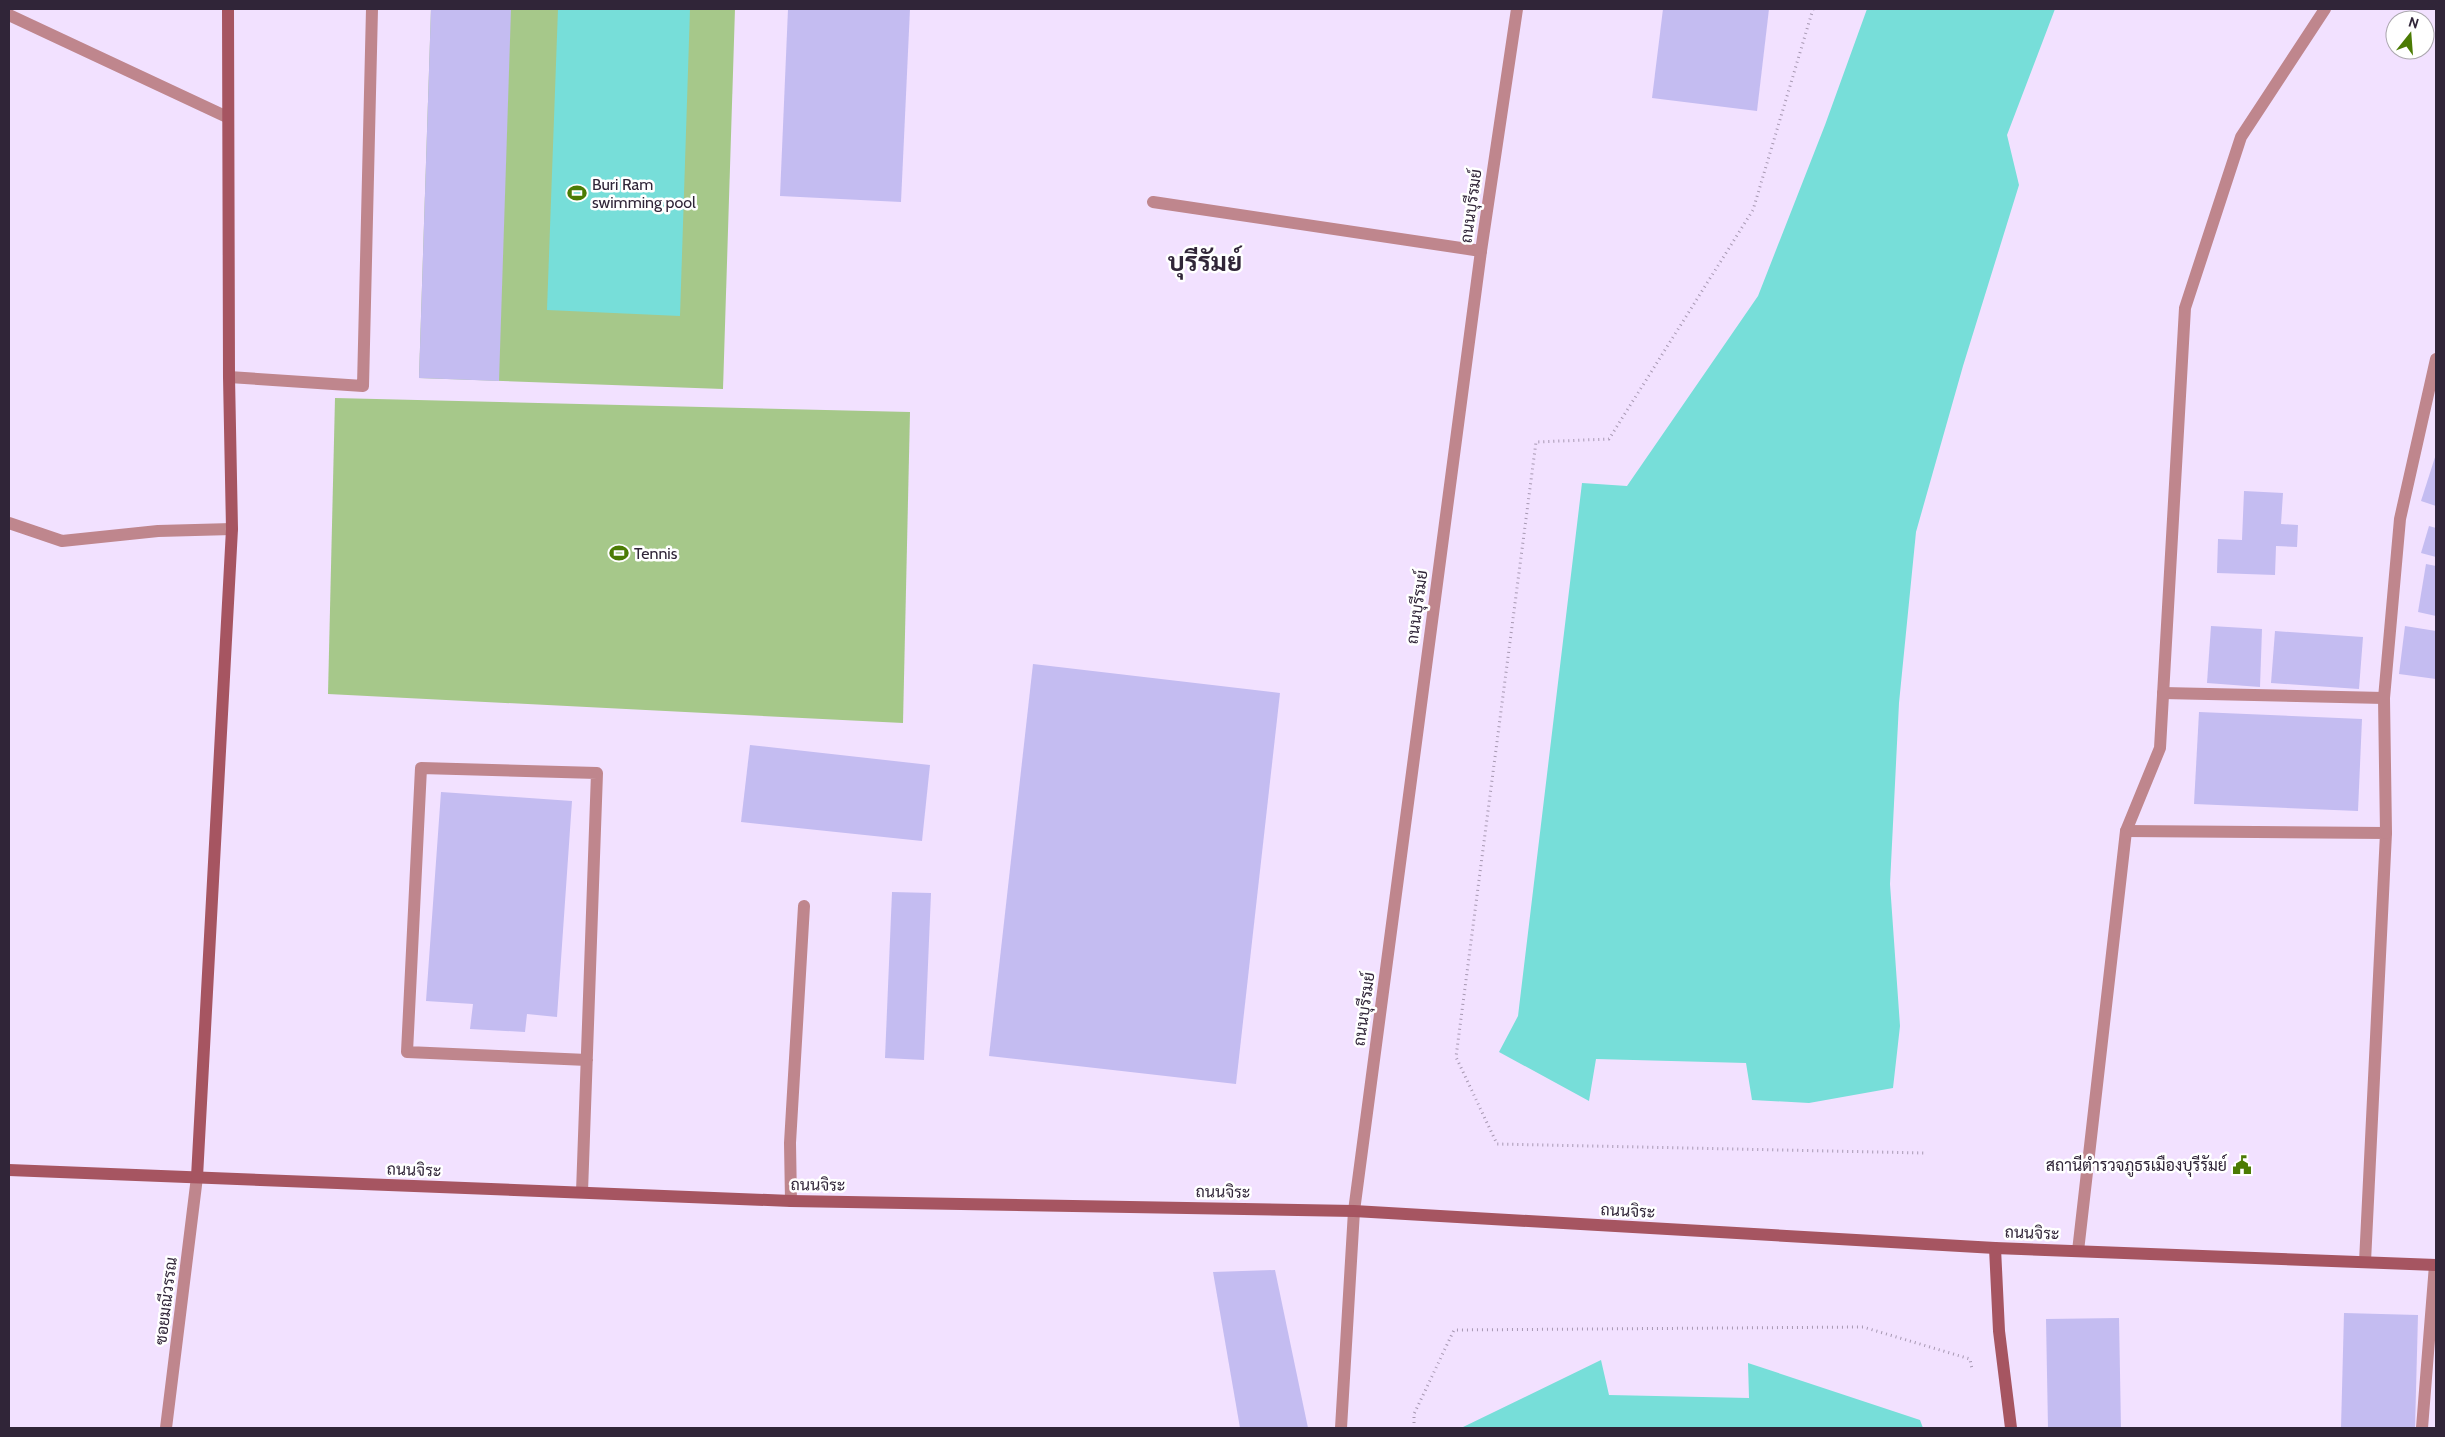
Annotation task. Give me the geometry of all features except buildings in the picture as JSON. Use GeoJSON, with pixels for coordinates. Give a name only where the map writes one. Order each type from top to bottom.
{"type":"FeatureCollection","features":[{"type":"Feature","properties":{"kind":"main road"},"geometry":{"type":"LineString","coordinates":[[197,1177],[232,529],[229,377],[228,9]]}},
{"type":"Feature","properties":{"kind":"main road","name":"ถนนจิระ"},"geometry":{"type":"LineString","coordinates":[[9,1170],[791,1201],[1354,1211],[1994,1248],[2436,1265]]}},
{"type":"Feature","properties":{"kind":"main road"},"geometry":{"type":"LineString","coordinates":[[1994,1248],[1999,1331],[2011,1428]]}},
{"type":"Feature","properties":{"kind":"street"},"geometry":{"type":"LineString","coordinates":[[229,377],[363,386],[372,9]]}},
{"type":"Feature","properties":{"kind":"street","name":"ถนนบุรีรมย์"},"geometry":{"type":"LineString","coordinates":[[1341,1428],[1354,1211],[1481,251],[1516,9]]}},
{"type":"Feature","properties":{"kind":"street"},"geometry":{"type":"LineString","coordinates":[[2078,1251],[2126,831],[2160,748],[2185,308],[2242,137],[2325,9]]}},
{"type":"Feature","properties":{"kind":"street"},"geometry":{"type":"LineString","coordinates":[[9,15],[228,117]]}},
{"type":"Feature","properties":{"kind":"street"},"geometry":{"type":"LineString","coordinates":[[1153,202],[1481,251]]}},
{"type":"Feature","properties":{"kind":"street"},"geometry":{"type":"LineString","coordinates":[[2365,1262],[2386,833],[2384,698],[2400,519],[2436,359]]}},
{"type":"Feature","properties":{"kind":"street"},"geometry":{"type":"LineString","coordinates":[[9,523],[62,541],[158,531],[232,529]]}},
{"type":"Feature","properties":{"kind":"street"},"geometry":{"type":"LineString","coordinates":[[2163,693],[2384,698]]}},
{"type":"Feature","properties":{"kind":"street"},"geometry":{"type":"LineString","coordinates":[[582,1192],[597,773],[421,768],[407,1052],[586,1060]]}},
{"type":"Feature","properties":{"kind":"street"},"geometry":{"type":"LineString","coordinates":[[2126,831],[2386,833]]}},
{"type":"Feature","properties":{"kind":"street"},"geometry":{"type":"LineString","coordinates":[[791,1201],[790,1143],[804,906]]}},
{"type":"Feature","properties":{"kind":"street","name":"ซอยมณีวรรณ"},"geometry":{"type":"LineString","coordinates":[[166,1428],[197,1177]]}},
{"type":"Feature","properties":{"kind":"street"},"geometry":{"type":"LineString","coordinates":[[2422,1428],[2436,1265]]}},
{"type":"Feature","properties":{"kind":"path"},"geometry":{"type":"LineString","coordinates":[[1813,9],[1753,210],[1609,439],[1536,442],[1456,1057],[1497,1144],[1924,1153]]}},
{"type":"Feature","properties":{"kind":"path"},"geometry":{"type":"LineString","coordinates":[[1414,1428],[1414,1414],[1454,1330],[1862,1327],[1970,1359],[1973,1376]]}},
{"type":"Feature","properties":{"kind":"shaded area","name":"Buri Ram swimming pool"},"geometry":{"type":"Polygon","coordinates":[[[431,9],[735,9],[723,389],[419,378],[431,9]]]}},
{"type":"Feature","properties":{"kind":"shaded area"},"geometry":{"type":"Polygon","coordinates":[[[558,9],[690,9],[680,316],[547,310],[558,9]]]}},
{"type":"Feature","properties":{"kind":"shaded area"},"geometry":{"type":"Polygon","coordinates":[[[1867,9],[2055,9],[2007,135],[2019,185],[1963,366],[1916,532],[1899,703],[1890,884],[1900,1026],[1893,1088],[1809,1103],[1752,1100],[1746,1063],[1596,1059],[1589,1101],[1499,1052],[1518,1016],[1582,483],[1627,486],[1758,296],[1825,125],[1867,9]]]}},
{"type":"Feature","properties":{"kind":"shaded area","name":"Tennis"},"geometry":{"type":"Polygon","coordinates":[[[335,398],[910,412],[903,723],[328,694],[335,398]]]}},
{"type":"Feature","properties":{"kind":"shaded area"},"geometry":{"type":"Polygon","coordinates":[[[1601,1360],[1609,1395],[1749,1398],[1748,1363],[1920,1420],[1923,1428],[1461,1428],[1601,1360]]]}},
{"type":"Feature","properties":{"kind":"place","name":"Buri Ram swimming pool"},"geometry":{"type":"Point","coordinates":[577,193]}},
{"type":"Feature","properties":{"kind":"place","name":"Tennis"},"geometry":{"type":"Point","coordinates":[619,553]}},
{"type":"Feature","properties":{"kind":"place","name":"สถานีตำรวจภูธรเมืองบุรีรัมย์"},"geometry":{"type":"Point","coordinates":[2242,1165]}},
{"type":"Feature","properties":{"kind":"district","name":"บุรีรัมย์"},"geometry":{"type":"Point","coordinates":[1205,262]}}]}
